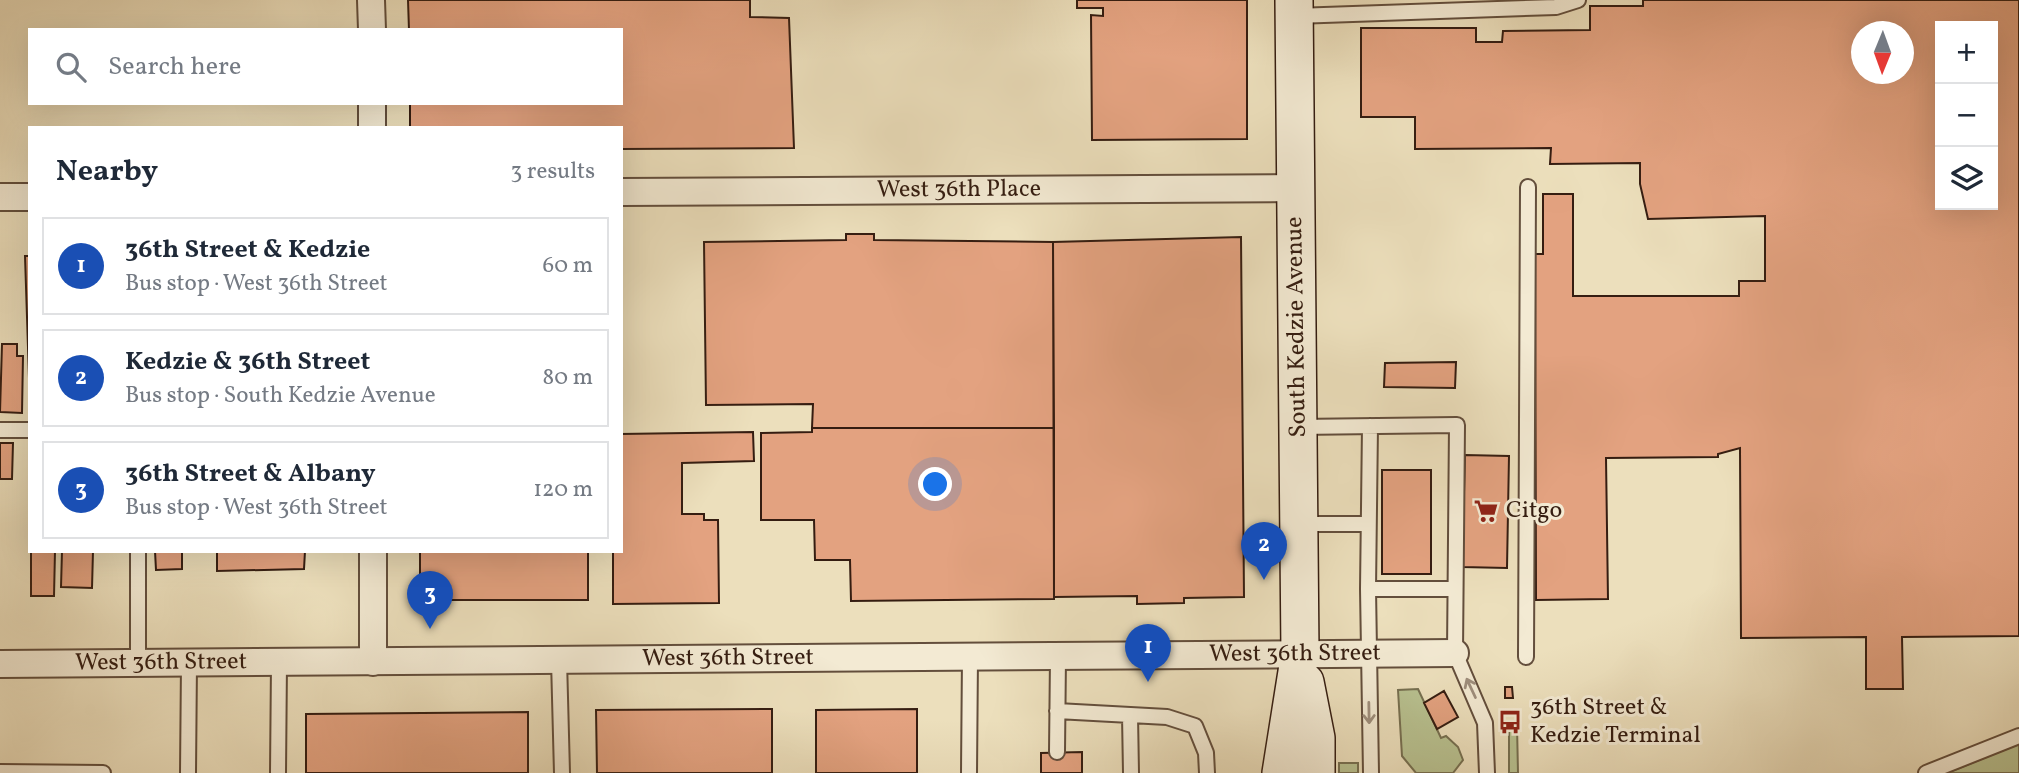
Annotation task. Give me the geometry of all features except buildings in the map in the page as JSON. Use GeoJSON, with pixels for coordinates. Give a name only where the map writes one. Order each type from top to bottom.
{"type":"FeatureCollection","features":[{"type":"Feature","properties":{"kind":"main road","name":"South Kedzie Avenue"},"geometry":{"type":"LineString","coordinates":[[1294,8],[1300,653],[1316,738],[1316,773]]}},
{"type":"Feature","properties":{"kind":"main road","name":"South Kedzie Avenue"},"geometry":{"type":"LineString","coordinates":[[1281,773],[1300,653]]}},
{"type":"Feature","properties":{"kind":"street"},"geometry":{"type":"LineString","coordinates":[[371,0],[372,28]]}},
{"type":"Feature","properties":{"kind":"street"},"geometry":{"type":"LineString","coordinates":[[372,105],[372,126]]}},
{"type":"Feature","properties":{"kind":"street","name":"West 36th Place"},"geometry":{"type":"LineString","coordinates":[[623,192],[1295,188]]}},
{"type":"Feature","properties":{"kind":"street"},"geometry":{"type":"LineString","coordinates":[[0,197],[28,197]]}},
{"type":"Feature","properties":{"kind":"street"},"geometry":{"type":"LineString","coordinates":[[373,553],[373,662]]}},
{"type":"Feature","properties":{"kind":"street","name":"West 36th Street"},"geometry":{"type":"LineString","coordinates":[[0,664],[1455,653]]}},
{"type":"Feature","properties":{"kind":"lane"},"geometry":{"type":"LineString","coordinates":[[1294,8],[1556,7],[1578,0]]}},
{"type":"Feature","properties":{"kind":"lane"},"geometry":{"type":"LineString","coordinates":[[1526,657],[1528,187]]}},
{"type":"Feature","properties":{"kind":"lane"},"geometry":{"type":"LineString","coordinates":[[1298,427],[1457,425],[1455,653],[1485,723],[1487,773]]}},
{"type":"Feature","properties":{"kind":"lane"},"geometry":{"type":"LineString","coordinates":[[1370,426],[1368,653],[1371,773]]}},
{"type":"Feature","properties":{"kind":"lane"},"geometry":{"type":"LineString","coordinates":[[0,430],[28,430]]}},
{"type":"Feature","properties":{"kind":"lane"},"geometry":{"type":"LineString","coordinates":[[1298,524],[1368,524]]}},
{"type":"Feature","properties":{"kind":"lane"},"geometry":{"type":"LineString","coordinates":[[138,553],[138,663]]}},
{"type":"Feature","properties":{"kind":"lane"},"geometry":{"type":"LineString","coordinates":[[1368,589],[1455,589]]}},
{"type":"Feature","properties":{"kind":"lane"},"geometry":{"type":"LineString","coordinates":[[969,773],[970,657]]}},
{"type":"Feature","properties":{"kind":"lane"},"geometry":{"type":"LineString","coordinates":[[1057,752],[1058,657]]}},
{"type":"Feature","properties":{"kind":"lane"},"geometry":{"type":"LineString","coordinates":[[559,660],[562,773]]}},
{"type":"Feature","properties":{"kind":"lane"},"geometry":{"type":"LineString","coordinates":[[188,773],[189,663]]}},
{"type":"Feature","properties":{"kind":"lane"},"geometry":{"type":"LineString","coordinates":[[278,773],[279,663]]}},
{"type":"Feature","properties":{"kind":"lane"},"geometry":{"type":"LineString","coordinates":[[1056,712],[1167,717],[1195,726],[1206,754],[1207,773]]}},
{"type":"Feature","properties":{"kind":"lane"},"geometry":{"type":"LineString","coordinates":[[1130,715],[1131,773]]}},
{"type":"Feature","properties":{"kind":"lane"},"geometry":{"type":"LineString","coordinates":[[1926,773],[2019,736]]}},
{"type":"Feature","properties":{"kind":"lane"},"geometry":{"type":"LineString","coordinates":[[0,772],[103,773]]}},
{"type":"Feature","properties":{"kind":"green space"},"geometry":{"type":"Polygon","coordinates":[[[1418,689],[1441,738],[1446,736],[1458,747],[1463,760],[1453,773],[1416,773],[1402,756],[1398,690],[1418,689]]]}},
{"type":"Feature","properties":{"kind":"green space"},"geometry":{"type":"Polygon","coordinates":[[[1509,725],[1517,725],[1518,773],[1509,773],[1509,725]]]}},
{"type":"Feature","properties":{"kind":"green space"},"geometry":{"type":"Polygon","coordinates":[[[2019,744],[2019,773],[1947,773],[2019,744]]]}},
{"type":"Feature","properties":{"kind":"green space"},"geometry":{"type":"Polygon","coordinates":[[[1339,763],[1358,763],[1358,773],[1339,773],[1339,763]]]}},
{"type":"Feature","properties":{"kind":"place","name":"Citgo"},"geometry":{"type":"Point","coordinates":[1486,511]}},
{"type":"Feature","properties":{"kind":"place","name":"Kedzie & 36th Street"},"geometry":{"type":"Point","coordinates":[1264,580]}},
{"type":"Feature","properties":{"kind":"place","name":"36th Street & Albany"},"geometry":{"type":"Point","coordinates":[430,629]}},
{"type":"Feature","properties":{"kind":"place","name":"36th Street & Kedzie"},"geometry":{"type":"Point","coordinates":[1148,682]}},
{"type":"Feature","properties":{"kind":"place","name":"36th Street & Kedzie Terminal"},"geometry":{"type":"Point","coordinates":[1510,722]}}]}
